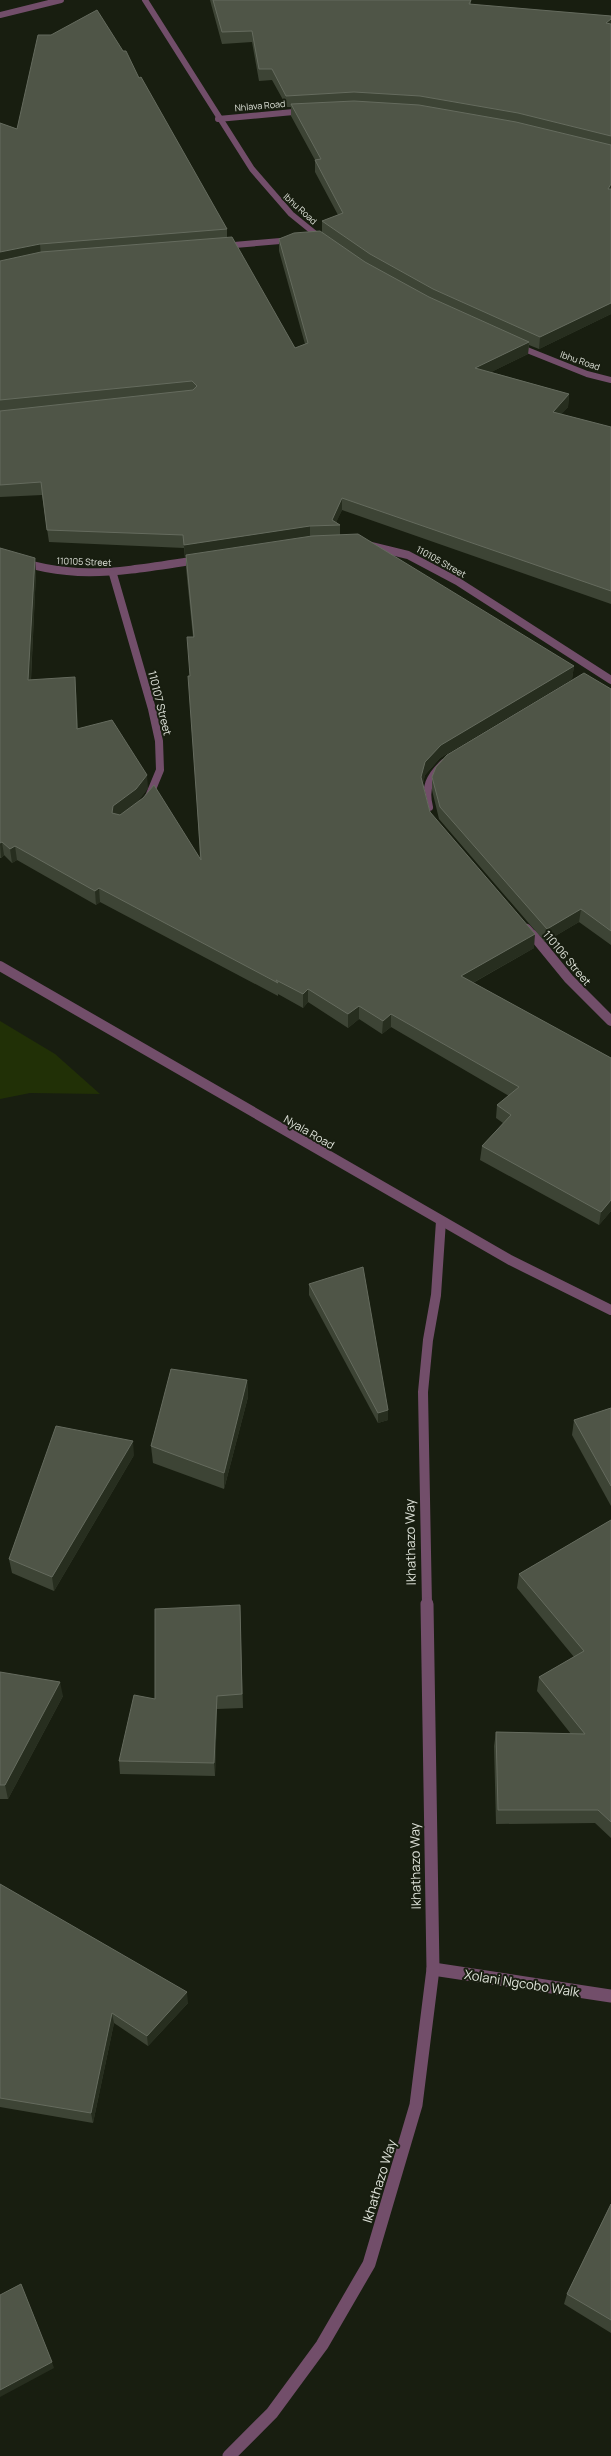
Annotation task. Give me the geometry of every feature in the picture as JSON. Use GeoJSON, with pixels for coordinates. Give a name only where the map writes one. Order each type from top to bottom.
{"type":"FeatureCollection","features":[{"type":"Feature","properties":{"kind":"street"},"geometry":{"type":"LineString","coordinates":[[1,14],[61,0]]}},
{"type":"Feature","properties":{"kind":"street","name":"Ibhu Road"},"geometry":{"type":"LineString","coordinates":[[145,0],[235,149],[258,180],[284,208],[320,238],[333,246]]}},
{"type":"Feature","properties":{"kind":"street","name":"Nhlava Road"},"geometry":{"type":"LineString","coordinates":[[218,119],[308,111]]}},
{"type":"Feature","properties":{"kind":"street"},"geometry":{"type":"LineString","coordinates":[[313,239],[320,238]]}},
{"type":"Feature","properties":{"kind":"street"},"geometry":{"type":"LineString","coordinates":[[212,247],[297,240]]}},
{"type":"Feature","properties":{"kind":"street","name":"Ibhu Road"},"geometry":{"type":"LineString","coordinates":[[512,343],[580,371],[611,380]]}},
{"type":"Feature","properties":{"kind":"street","name":"110105 Street"},"geometry":{"type":"LineString","coordinates":[[356,542],[408,555],[443,574],[594,673],[611,680]]}},
{"type":"Feature","properties":{"kind":"street","name":"110105 Street"},"geometry":{"type":"LineString","coordinates":[[0,555],[55,572],[113,574],[205,559]]}},
{"type":"Feature","properties":{"kind":"street","name":"110107 Street"},"geometry":{"type":"LineString","coordinates":[[113,574],[152,709],[159,741],[160,770],[155,786],[141,807]]}},
{"type":"Feature","properties":{"kind":"street"},"geometry":{"type":"LineString","coordinates":[[431,815],[426,801],[426,784],[433,773],[450,759]]}},
{"type":"Feature","properties":{"kind":"street","name":"110106 Street"},"geometry":{"type":"LineString","coordinates":[[520,919],[569,979],[611,1021]]}},
{"type":"Feature","properties":{"kind":"street","name":"Nyala Road"},"geometry":{"type":"LineString","coordinates":[[0,966],[510,1260],[611,1310]]}},
{"type":"Feature","properties":{"kind":"street","name":"Ikhathazo Way"},"geometry":{"type":"LineString","coordinates":[[229,2456],[272,2413],[322,2345],[369,2264],[416,2105],[433,1969],[423,1392],[428,1340],[436,1295],[441,1221]]}},
{"type":"Feature","properties":{"kind":"street","name":"Xolani Ngcobo Walk"},"geometry":{"type":"LineString","coordinates":[[433,1969],[611,1996]]}},
{"type":"Feature","properties":{"kind":"green space"},"geometry":{"type":"Polygon","coordinates":[[[0,1021],[55,1054],[100,1094],[30,1093],[0,1099],[0,1021]]]}},
{"type":"Feature","properties":{"kind":"building"},"geometry":{"type":"Polygon","coordinates":[[[213,0],[471,0],[469,4],[611,16],[611,19],[606,23],[611,24],[611,136],[518,113],[420,96],[354,92],[286,96],[272,69],[259,69],[252,31],[222,32],[213,0]]]}},
{"type":"Feature","properties":{"kind":"building"},"geometry":{"type":"Polygon","coordinates":[[[97,10],[123,51],[126,51],[139,78],[141,77],[227,229],[40,244],[0,252],[0,123],[17,129],[38,35],[51,35],[97,10]]]}},
{"type":"Feature","properties":{"kind":"building"},"geometry":{"type":"Polygon","coordinates":[[[354,101],[419,105],[516,122],[611,145],[611,184],[608,189],[611,189],[611,303],[540,337],[433,289],[370,254],[322,221],[343,213],[315,160],[321,159],[291,104],[354,101]]]}},
{"type":"Feature","properties":{"kind":"building"},"geometry":{"type":"Polygon","coordinates":[[[320,231],[365,262],[429,297],[529,342],[475,368],[569,394],[553,412],[611,427],[611,591],[342,498],[332,520],[340,525],[310,526],[184,545],[183,535],[47,530],[41,482],[0,485],[0,411],[193,390],[197,386],[192,381],[0,400],[0,261],[41,252],[232,237],[295,348],[308,343],[279,239],[294,233],[320,231]]]}},
{"type":"Feature","properties":{"kind":"building"},"geometry":{"type":"Polygon","coordinates":[[[358,534],[574,666],[441,745],[425,762],[421,777],[430,812],[535,934],[461,976],[611,1058],[611,1200],[601,1212],[482,1146],[511,1115],[497,1105],[519,1087],[391,1014],[383,1021],[359,1006],[348,1014],[308,989],[303,994],[276,980],[278,983],[99,888],[95,891],[15,846],[10,849],[2,842],[0,843],[0,548],[35,558],[28,680],[75,677],[77,729],[112,720],[147,775],[136,789],[113,806],[112,813],[120,815],[143,798],[154,785],[201,860],[188,676],[190,676],[187,637],[194,637],[186,555],[312,536],[358,534]]]}},
{"type":"Feature","properties":{"kind":"building"},"geometry":{"type":"Polygon","coordinates":[[[584,673],[611,689],[611,931],[581,909],[547,929],[440,807],[432,777],[436,767],[447,755],[584,673]]]}},
{"type":"Feature","properties":{"kind":"building"},"geometry":{"type":"Polygon","coordinates":[[[363,1267],[388,1410],[378,1413],[309,1284],[363,1267]]]}},
{"type":"Feature","properties":{"kind":"building"},"geometry":{"type":"Polygon","coordinates":[[[171,1369],[247,1380],[224,1473],[151,1446],[171,1369]]]}},
{"type":"Feature","properties":{"kind":"building"},"geometry":{"type":"Polygon","coordinates":[[[611,1408],[611,1486],[574,1420],[611,1408]]]}},
{"type":"Feature","properties":{"kind":"building"},"geometry":{"type":"Polygon","coordinates":[[[56,1426],[133,1441],[52,1577],[9,1559],[56,1426]]]}},
{"type":"Feature","properties":{"kind":"building"},"geometry":{"type":"Polygon","coordinates":[[[611,1520],[611,1822],[598,1810],[498,1810],[496,1732],[585,1734],[539,1677],[584,1651],[519,1574],[611,1520]]]}},
{"type":"Feature","properties":{"kind":"building"},"geometry":{"type":"Polygon","coordinates":[[[240,1605],[242,1694],[217,1696],[214,1763],[119,1761],[134,1695],[155,1699],[155,1609],[240,1605]]]}},
{"type":"Feature","properties":{"kind":"building"},"geometry":{"type":"Polygon","coordinates":[[[0,1672],[60,1682],[5,1785],[0,1785],[0,1672]]]}},
{"type":"Feature","properties":{"kind":"building"},"geometry":{"type":"Polygon","coordinates":[[[0,1884],[187,1992],[147,2036],[112,2013],[91,2113],[0,2098],[0,1884]]]}},
{"type":"Feature","properties":{"kind":"building"},"geometry":{"type":"Polygon","coordinates":[[[611,2204],[611,2320],[567,2294],[611,2204]]]}},
{"type":"Feature","properties":{"kind":"building"},"geometry":{"type":"Polygon","coordinates":[[[21,2284],[52,2362],[0,2390],[0,2295],[21,2284]]]}}]}
